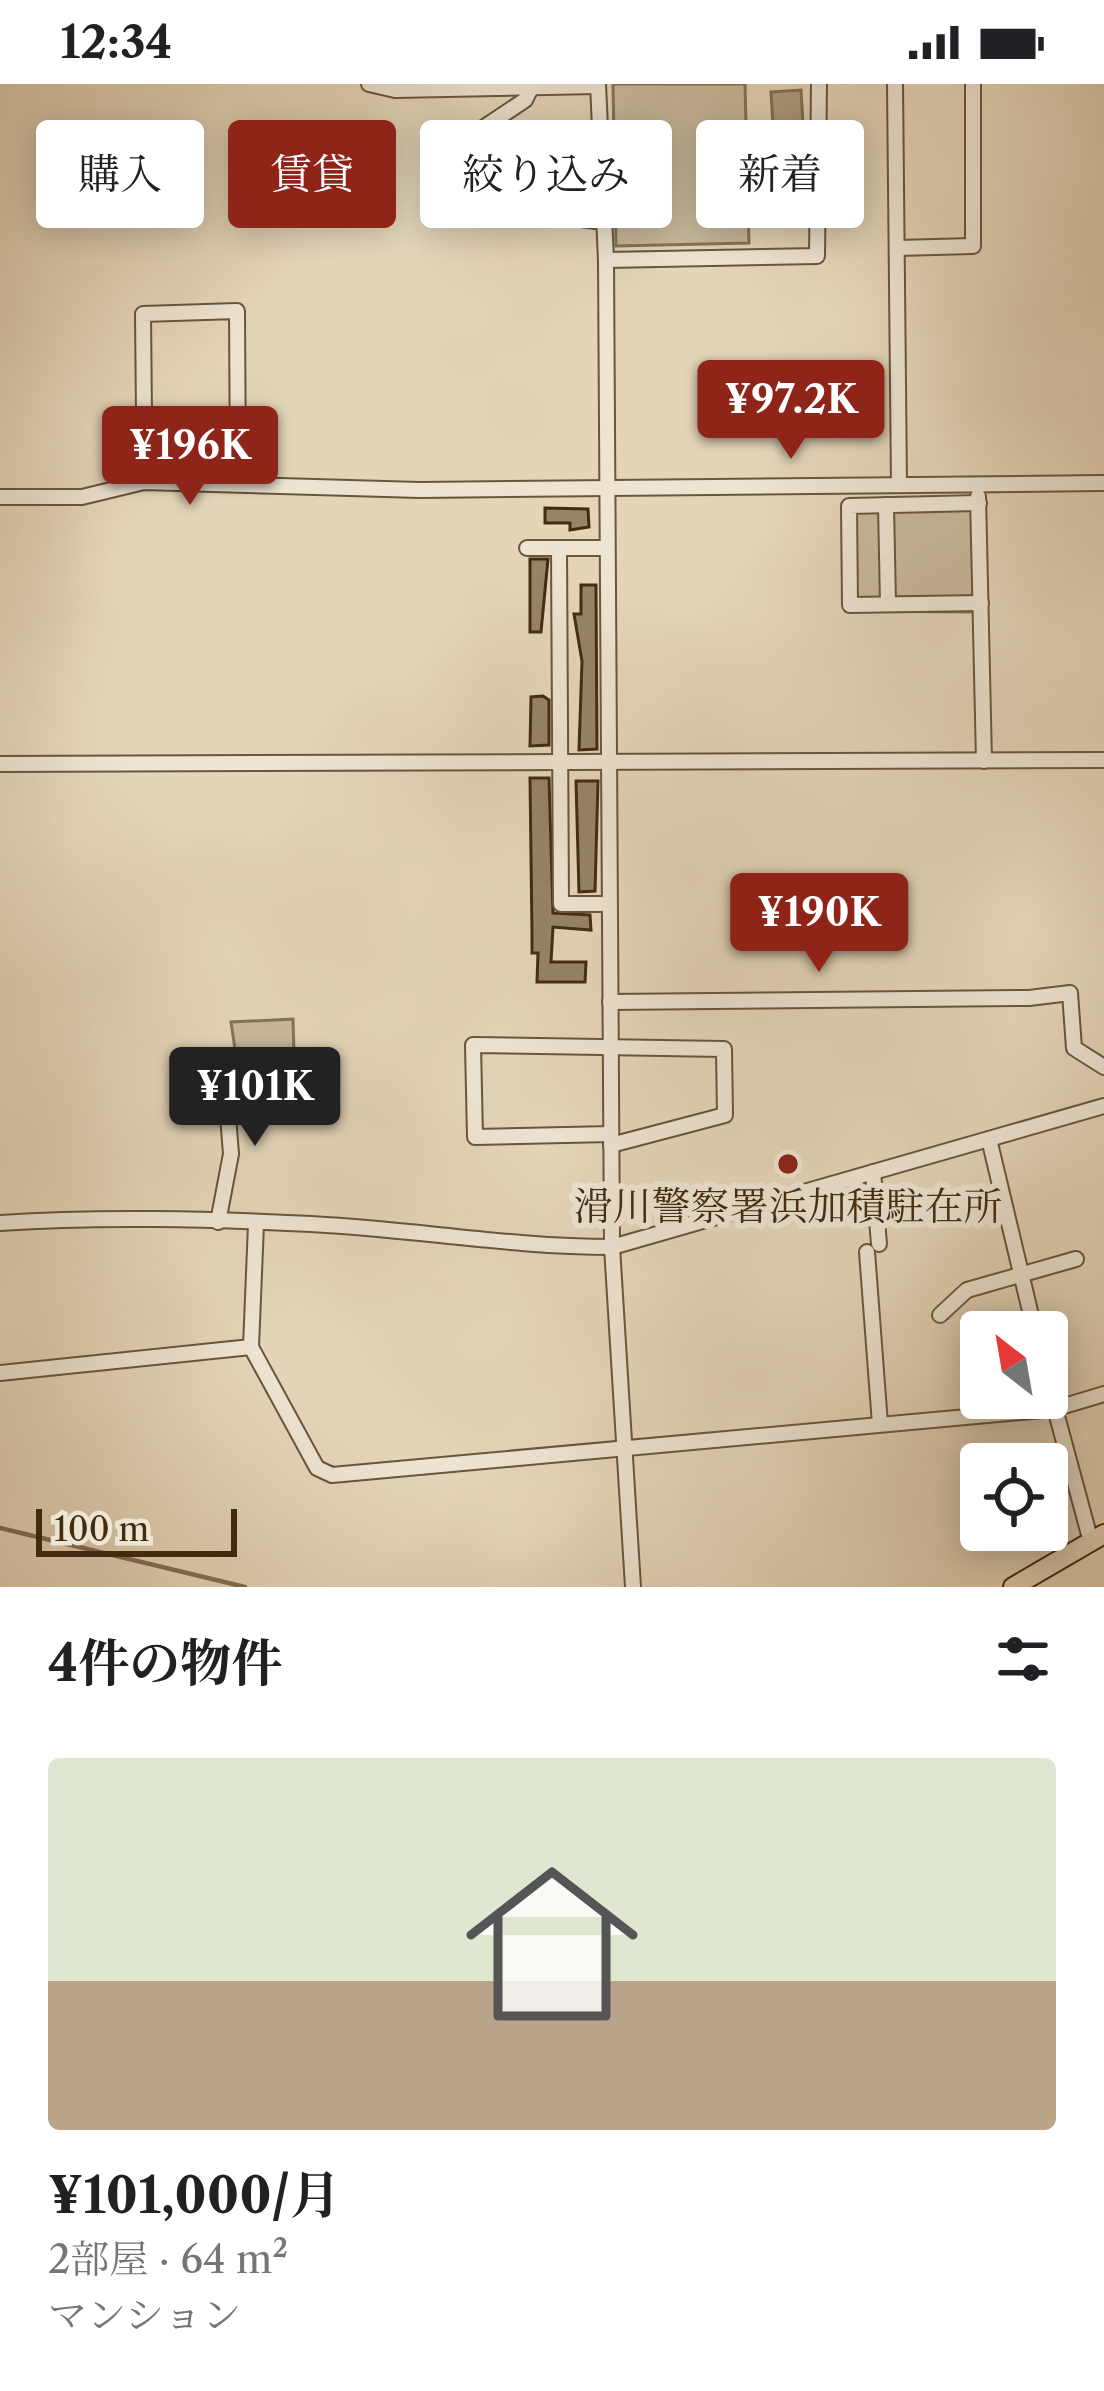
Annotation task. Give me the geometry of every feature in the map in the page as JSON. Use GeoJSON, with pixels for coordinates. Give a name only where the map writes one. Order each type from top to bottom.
{"type":"FeatureCollection","features":[{"type":"Feature","properties":{"kind":"main road"},"geometry":{"type":"LineString","coordinates":[[1013,1587],[1098,1538]]}},
{"type":"Feature","properties":{"kind":"street"},"geometry":{"type":"LineString","coordinates":[[369,84],[394,90],[598,85],[600,120]]}},
{"type":"Feature","properties":{"kind":"street"},"geometry":{"type":"LineString","coordinates":[[606,260],[817,256],[819,84]]}},
{"type":"Feature","properties":{"kind":"street"},"geometry":{"type":"LineString","coordinates":[[895,84],[899,485]]}},
{"type":"Feature","properties":{"kind":"street"},"geometry":{"type":"LineString","coordinates":[[897,248],[973,246],[973,84]]}},
{"type":"Feature","properties":{"kind":"street"},"geometry":{"type":"LineString","coordinates":[[495,120],[526,100],[531,88]]}},
{"type":"Feature","properties":{"kind":"street"},"geometry":{"type":"LineString","coordinates":[[604,228],[612,1247],[633,1587]]}},
{"type":"Feature","properties":{"kind":"street"},"geometry":{"type":"LineString","coordinates":[[144,482],[133,432],[144,416],[143,314],[237,311],[238,484]]}},
{"type":"Feature","properties":{"kind":"street"},"geometry":{"type":"LineString","coordinates":[[0,497],[82,497],[144,482],[420,490],[1104,483]]}},
{"type":"Feature","properties":{"kind":"street"},"geometry":{"type":"LineString","coordinates":[[978,486],[984,761]]}},
{"type":"Feature","properties":{"kind":"street"},"geometry":{"type":"LineString","coordinates":[[979,503],[849,506],[850,605],[981,603]]}},
{"type":"Feature","properties":{"kind":"street"},"geometry":{"type":"LineString","coordinates":[[886,505],[888,604]]}},
{"type":"Feature","properties":{"kind":"street"},"geometry":{"type":"LineString","coordinates":[[527,548],[605,548]]}},
{"type":"Feature","properties":{"kind":"street"},"geometry":{"type":"LineString","coordinates":[[559,548],[561,904],[609,904]]}},
{"type":"Feature","properties":{"kind":"street"},"geometry":{"type":"LineString","coordinates":[[0,764],[1104,760]]}},
{"type":"Feature","properties":{"kind":"street"},"geometry":{"type":"LineString","coordinates":[[610,1002],[1029,998],[1070,993],[1074,1048],[1103,1062],[1104,1067]]}},
{"type":"Feature","properties":{"kind":"street"},"geometry":{"type":"LineString","coordinates":[[472,1045],[724,1048],[725,1115],[611,1140],[475,1138],[472,1045]]}},
{"type":"Feature","properties":{"kind":"street"},"geometry":{"type":"LineString","coordinates":[[218,1222],[231,1154],[226,1078],[242,1058]]}},
{"type":"Feature","properties":{"kind":"street"},"geometry":{"type":"LineString","coordinates":[[0,1223],[87,1217],[310,1224],[550,1247],[612,1247],[1104,1106]]}},
{"type":"Feature","properties":{"kind":"street"},"geometry":{"type":"LineString","coordinates":[[988,1139],[1031,1311]]}},
{"type":"Feature","properties":{"kind":"street"},"geometry":{"type":"LineString","coordinates":[[873,1172],[880,1424]]}},
{"type":"Feature","properties":{"kind":"street"},"geometry":{"type":"LineString","coordinates":[[256,1224],[250,1347],[317,1468],[332,1475],[960,1417]]}},
{"type":"Feature","properties":{"kind":"street"},"geometry":{"type":"LineString","coordinates":[[940,1316],[967,1290],[1076,1258]]}},
{"type":"Feature","properties":{"kind":"street"},"geometry":{"type":"LineString","coordinates":[[0,1373],[250,1347]]}},
{"type":"Feature","properties":{"kind":"street"},"geometry":{"type":"LineString","coordinates":[[1068,1405],[1104,1394]]}},
{"type":"Feature","properties":{"kind":"street"},"geometry":{"type":"LineString","coordinates":[[1057,1419],[1098,1538]]}},
{"type":"Feature","properties":{"kind":"shaded area"},"geometry":{"type":"Polygon","coordinates":[[[613,84],[745,84],[746,120],[696,120],[696,228],[749,228],[749,243],[616,246],[616,228],[672,228],[672,120],[614,120],[613,84]]]}},
{"type":"Feature","properties":{"kind":"shaded area"},"geometry":{"type":"Polygon","coordinates":[[[801,90],[803,120],[773,120],[771,92],[801,90]]]}},
{"type":"Feature","properties":{"kind":"shaded area"},"geometry":{"type":"Polygon","coordinates":[[[973,499],[975,612],[846,611],[845,502],[973,499]]]}},
{"type":"Feature","properties":{"kind":"shaded area"},"geometry":{"type":"Polygon","coordinates":[[[293,1019],[294,1055],[247,1063],[236,1056],[231,1022],[293,1019]]]}},
{"type":"Feature","properties":{"kind":"building"},"geometry":{"type":"Polygon","coordinates":[[[545,508],[588,509],[589,527],[570,530],[570,523],[545,523],[545,508]]]}},
{"type":"Feature","properties":{"kind":"building"},"geometry":{"type":"Polygon","coordinates":[[[530,559],[548,559],[541,632],[530,632],[530,559]]]}},
{"type":"Feature","properties":{"kind":"building"},"geometry":{"type":"Polygon","coordinates":[[[581,585],[596,585],[597,749],[579,750],[582,661],[574,614],[581,614],[581,585]]]}},
{"type":"Feature","properties":{"kind":"building"},"geometry":{"type":"Polygon","coordinates":[[[531,697],[549,700],[549,745],[530,746],[531,697]]]}},
{"type":"Feature","properties":{"kind":"building"},"geometry":{"type":"Polygon","coordinates":[[[530,778],[549,778],[553,913],[590,915],[591,930],[553,927],[551,962],[586,962],[585,982],[537,982],[538,953],[532,953],[530,778]]]}},
{"type":"Feature","properties":{"kind":"building"},"geometry":{"type":"Polygon","coordinates":[[[576,781],[598,781],[595,891],[579,892],[576,781]]]}},
{"type":"Feature","properties":{"kind":"waterway"},"geometry":{"type":"LineString","coordinates":[[0,1528],[245,1587]]}},
{"type":"Feature","properties":{"kind":"place","name":"滑川警察署浜加積駐在所"},"geometry":{"type":"Point","coordinates":[788,1164]}}]}
